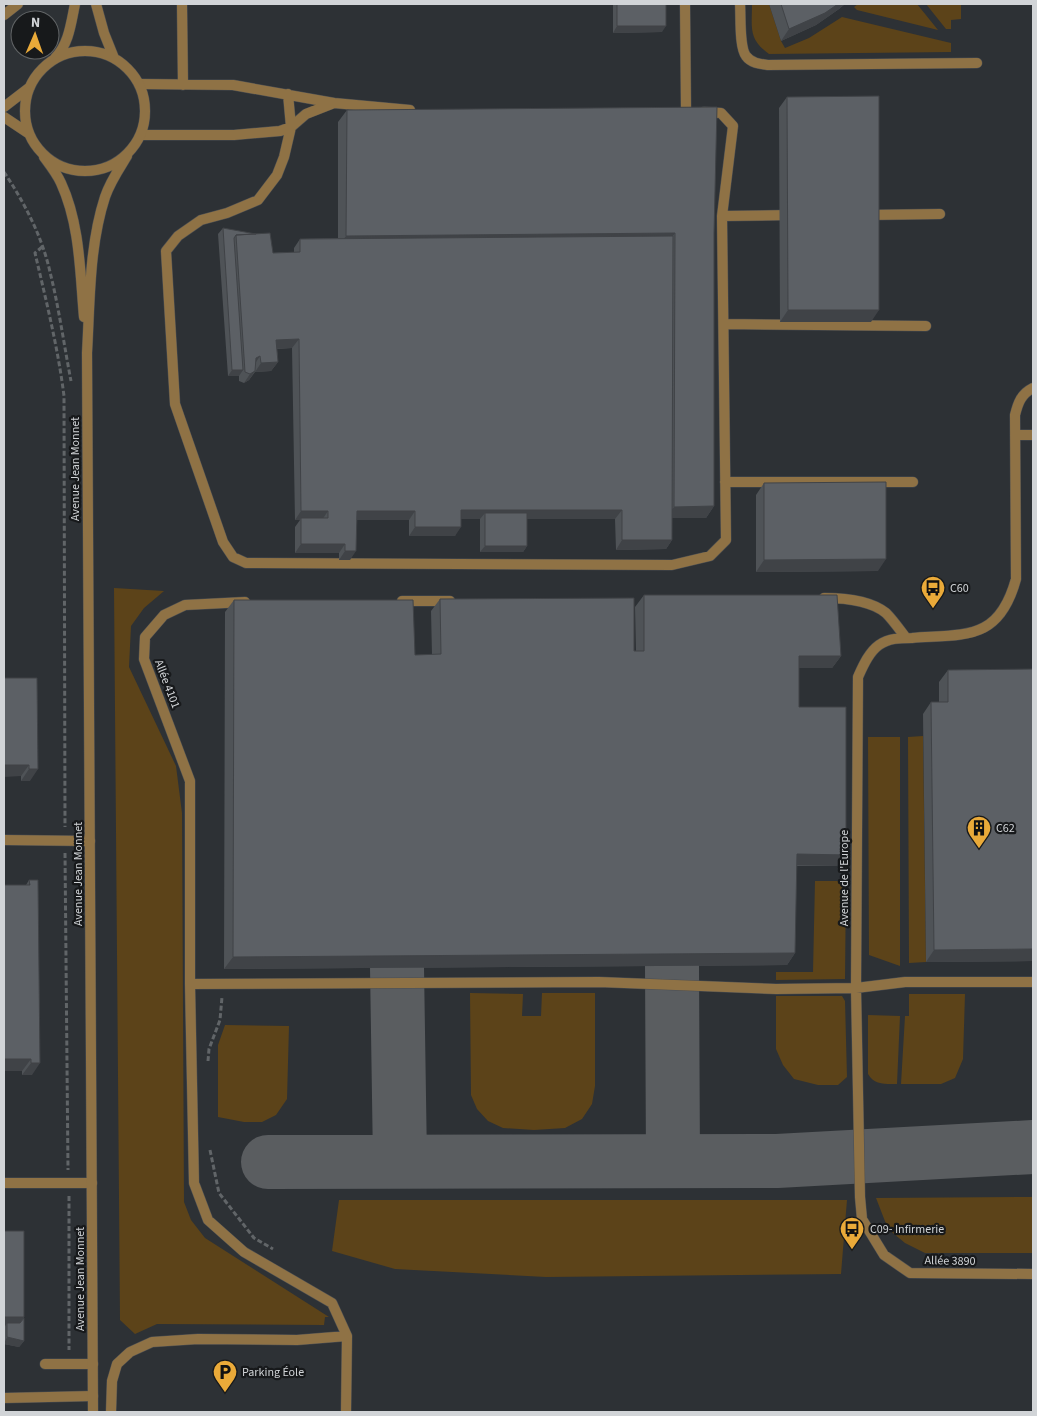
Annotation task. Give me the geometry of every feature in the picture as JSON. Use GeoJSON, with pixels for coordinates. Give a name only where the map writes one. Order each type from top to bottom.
{"type":"FeatureCollection","features":[{"type":"Feature","properties":{"kind":"street"},"geometry":{"type":"LineString","coordinates":[[4,15],[18,4]]}},
{"type":"Feature","properties":{"kind":"street"},"geometry":{"type":"LineString","coordinates":[[60,53],[69,32],[75,4]]}},
{"type":"Feature","properties":{"kind":"street"},"geometry":{"type":"LineString","coordinates":[[96,4],[104,33],[114,58]]}},
{"type":"Feature","properties":{"kind":"street"},"geometry":{"type":"LineString","coordinates":[[182,4],[183,85]]}},
{"type":"Feature","properties":{"kind":"street"},"geometry":{"type":"LineString","coordinates":[[288,94],[291,127],[277,175],[258,200],[228,213],[201,220],[178,236],[166,250],[176,404],[223,542],[233,557],[246,563],[672,565],[710,556],[726,540],[722,216],[733,126],[721,113],[681,110],[685,4]]}},
{"type":"Feature","properties":{"kind":"street"},"geometry":{"type":"LineString","coordinates":[[740,4],[742,47],[746,56],[756,63],[768,65],[977,63]]}},
{"type":"Feature","properties":{"kind":"street"},"geometry":{"type":"LineString","coordinates":[[4,117],[28,133],[43,155],[69,170],[90,172],[109,168],[127,156],[142,135],[146,104],[140,84],[131,71],[114,58],[90,51],[69,53],[60,57]]}},
{"type":"Feature","properties":{"kind":"street"},"geometry":{"type":"LineString","coordinates":[[28,133],[24,113],[30,87],[37,74],[53,60]]}},
{"type":"Feature","properties":{"kind":"street"},"geometry":{"type":"LineString","coordinates":[[140,84],[233,85],[334,103],[404,110],[424,110]]}},
{"type":"Feature","properties":{"kind":"street"},"geometry":{"type":"LineString","coordinates":[[4,107],[30,87]]}},
{"type":"Feature","properties":{"kind":"street"},"geometry":{"type":"LineString","coordinates":[[142,135],[234,136],[280,131],[291,127],[306,114],[334,103]]}},
{"type":"Feature","properties":{"kind":"street","name":"Avenue Jean Monnet"},"geometry":{"type":"LineString","coordinates":[[43,155],[61,182],[75,226],[87,353]]}},
{"type":"Feature","properties":{"kind":"street","name":"Avenue Jean Monnet"},"geometry":{"type":"LineString","coordinates":[[94,1412],[87,353],[91,278],[98,222],[105,196],[127,156]]}},
{"type":"Feature","properties":{"kind":"street"},"geometry":{"type":"LineString","coordinates":[[851,215],[940,214]]}},
{"type":"Feature","properties":{"kind":"street"},"geometry":{"type":"LineString","coordinates":[[722,216],[802,215]]}},
{"type":"Feature","properties":{"kind":"street"},"geometry":{"type":"LineString","coordinates":[[724,324],[926,326]]}},
{"type":"Feature","properties":{"kind":"street"},"geometry":{"type":"LineString","coordinates":[[1033,388],[1026,391],[1018,403],[1015,435],[1033,435]]}},
{"type":"Feature","properties":{"kind":"street","name":"Avenue de l'Europe"},"geometry":{"type":"LineString","coordinates":[[862,1219],[856,988],[858,677],[869,655],[877,646],[887,640],[979,631],[999,617],[1007,605],[1016,579],[1015,435]]}},
{"type":"Feature","properties":{"kind":"street"},"geometry":{"type":"LineString","coordinates":[[725,482],[913,482]]}},
{"type":"Feature","properties":{"kind":"street"},"geometry":{"type":"LineString","coordinates":[[809,598],[849,600],[867,604],[885,613],[906,638]]}},
{"type":"Feature","properties":{"kind":"street"},"geometry":{"type":"LineString","coordinates":[[393,601],[462,601]]}},
{"type":"Feature","properties":{"kind":"street","name":"Allée 4101"},"geometry":{"type":"LineString","coordinates":[[254,602],[185,605],[164,615],[145,637],[144,659],[190,781],[190,984],[194,1183],[208,1220],[244,1252],[332,1303],[347,1336]]}},
{"type":"Feature","properties":{"kind":"street"},"geometry":{"type":"LineString","coordinates":[[4,840],[90,841]]}},
{"type":"Feature","properties":{"kind":"street"},"geometry":{"type":"LineString","coordinates":[[190,984],[599,982],[776,989],[856,988],[905,982],[1033,982]]}},
{"type":"Feature","properties":{"kind":"street"},"geometry":{"type":"LineString","coordinates":[[4,1183],[92,1183]]}},
{"type":"Feature","properties":{"kind":"street","name":"Allée 3890"},"geometry":{"type":"LineString","coordinates":[[862,1219],[884,1255],[910,1273],[1033,1274]]}},
{"type":"Feature","properties":{"kind":"street"},"geometry":{"type":"LineString","coordinates":[[111,1412],[112,1381],[117,1364],[130,1352],[152,1342],[198,1339],[297,1340],[347,1336],[346,1412]]}},
{"type":"Feature","properties":{"kind":"street"},"geometry":{"type":"LineString","coordinates":[[45,1364],[93,1364]]}},
{"type":"Feature","properties":{"kind":"street"},"geometry":{"type":"LineString","coordinates":[[4,1398],[93,1396]]}},
{"type":"Feature","properties":{"kind":"path"},"geometry":{"type":"LineString","coordinates":[[4,172],[20,197],[35,227],[50,271],[72,389]]}},
{"type":"Feature","properties":{"kind":"path"},"geometry":{"type":"LineString","coordinates":[[208,1067],[209,1049],[220,1020],[223,984]]}},
{"type":"Feature","properties":{"kind":"path"},"geometry":{"type":"LineString","coordinates":[[208,1141],[219,1193],[254,1238],[278,1252]]}},
{"type":"Feature","properties":{"kind":"shaded area"},"geometry":{"type":"Polygon","coordinates":[[[752,4],[769,4],[785,48],[809,38],[842,17],[951,43],[951,52],[769,54],[762,49],[754,38],[752,4]]]}},
{"type":"Feature","properties":{"kind":"shaded area"},"geometry":{"type":"Polygon","coordinates":[[[858,4],[917,4],[938,30],[857,10],[854,7],[858,4]]]}},
{"type":"Feature","properties":{"kind":"shaded area"},"geometry":{"type":"Polygon","coordinates":[[[926,4],[961,4],[961,19],[951,20],[951,29],[946,29],[926,4]]]}},
{"type":"Feature","properties":{"kind":"shaded area"},"geometry":{"type":"Polygon","coordinates":[[[114,588],[164,591],[144,608],[131,626],[129,667],[176,766],[182,813],[184,1202],[191,1220],[205,1238],[329,1317],[325,1317],[324,1325],[157,1324],[135,1334],[120,1320],[114,588]]]}},
{"type":"Feature","properties":{"kind":"shaded area"},"geometry":{"type":"Polygon","coordinates":[[[923,736],[926,962],[909,963],[908,737],[923,736]]]}},
{"type":"Feature","properties":{"kind":"shaded area"},"geometry":{"type":"Polygon","coordinates":[[[868,737],[900,737],[900,966],[869,955],[868,737]]]}},
{"type":"Feature","properties":{"kind":"shaded area"},"geometry":{"type":"Polygon","coordinates":[[[815,881],[846,881],[845,979],[776,980],[776,972],[813,972],[815,881]]]}},
{"type":"Feature","properties":{"kind":"shaded area"},"geometry":{"type":"Polygon","coordinates":[[[470,993],[523,994],[522,1016],[541,1016],[542,993],[595,993],[595,1086],[592,1104],[582,1119],[565,1128],[534,1130],[503,1128],[488,1121],[477,1109],[471,1095],[470,993]]]}},
{"type":"Feature","properties":{"kind":"shaded area"},"geometry":{"type":"Polygon","coordinates":[[[909,994],[965,994],[963,1059],[955,1078],[941,1084],[901,1084],[905,1016],[909,1016],[909,994]]]}},
{"type":"Feature","properties":{"kind":"shaded area"},"geometry":{"type":"Polygon","coordinates":[[[776,996],[842,996],[845,1001],[847,1077],[838,1085],[818,1085],[794,1079],[783,1065],[776,1049],[776,996]]]}},
{"type":"Feature","properties":{"kind":"shaded area"},"geometry":{"type":"Polygon","coordinates":[[[868,1015],[900,1016],[897,1084],[877,1082],[870,1078],[868,1074],[868,1015]]]}},
{"type":"Feature","properties":{"kind":"shaded area"},"geometry":{"type":"Polygon","coordinates":[[[225,1025],[289,1026],[287,1099],[276,1115],[262,1122],[244,1122],[218,1117],[218,1045],[225,1025]]]}},
{"type":"Feature","properties":{"kind":"shaded area"},"geometry":{"type":"Polygon","coordinates":[[[1033,1197],[1033,1253],[925,1253],[905,1243],[888,1229],[876,1198],[1033,1197]]]}},
{"type":"Feature","properties":{"kind":"shaded area"},"geometry":{"type":"Polygon","coordinates":[[[339,1200],[847,1200],[841,1274],[546,1277],[395,1269],[332,1251],[339,1200]]]}},
{"type":"Feature","properties":{"kind":"building"},"geometry":{"type":"Polygon","coordinates":[[[617,4],[666,4],[666,26],[617,26],[617,4]]]}},
{"type":"Feature","properties":{"kind":"building"},"geometry":{"type":"Polygon","coordinates":[[[781,4],[838,4],[825,13],[789,29],[781,4]]]}},
{"type":"Feature","properties":{"kind":"building"},"geometry":{"type":"Polygon","coordinates":[[[879,96],[879,310],[788,310],[787,97],[879,96]]]}},
{"type":"Feature","properties":{"kind":"building"},"geometry":{"type":"Polygon","coordinates":[[[717,107],[714,233],[714,506],[674,507],[675,233],[346,236],[347,110],[717,107]]]}},
{"type":"Feature","properties":{"kind":"building"},"geometry":{"type":"Polygon","coordinates":[[[223,228],[256,234],[236,235],[234,238],[243,370],[232,370],[223,228]]]}},
{"type":"Feature","properties":{"kind":"building"},"geometry":{"type":"Polygon","coordinates":[[[270,233],[273,253],[300,252],[300,239],[673,236],[672,540],[622,540],[622,510],[461,510],[461,527],[415,527],[415,511],[357,511],[356,551],[345,551],[345,544],[301,544],[301,518],[328,518],[328,511],[301,511],[299,339],[276,340],[278,362],[261,363],[260,356],[256,358],[255,371],[250,374],[245,372],[236,235],[270,233]]]}},
{"type":"Feature","properties":{"kind":"building"},"geometry":{"type":"Polygon","coordinates":[[[886,482],[886,559],[764,560],[764,483],[886,482]]]}},
{"type":"Feature","properties":{"kind":"building"},"geometry":{"type":"Polygon","coordinates":[[[485,513],[527,513],[527,546],[485,546],[485,513]]]}},
{"type":"Feature","properties":{"kind":"building"},"geometry":{"type":"Polygon","coordinates":[[[644,595],[837,595],[841,656],[799,656],[799,707],[846,707],[846,855],[797,854],[795,953],[233,957],[234,600],[413,600],[415,655],[441,654],[440,599],[634,598],[634,651],[644,651],[644,595]]]}},
{"type":"Feature","properties":{"kind":"building","name":"C62"},"geometry":{"type":"Polygon","coordinates":[[[1033,669],[1033,949],[934,950],[931,702],[948,702],[948,670],[1033,669]]]}},
{"type":"Feature","properties":{"kind":"building"},"geometry":{"type":"Polygon","coordinates":[[[4,678],[37,678],[38,769],[29,769],[29,765],[4,765],[4,678]]]}},
{"type":"Feature","properties":{"kind":"building"},"geometry":{"type":"Polygon","coordinates":[[[29,880],[38,880],[40,1063],[31,1063],[31,1059],[4,1059],[4,885],[30,885],[29,880]]]}},
{"type":"Feature","properties":{"kind":"building"},"geometry":{"type":"Polygon","coordinates":[[[4,1231],[24,1231],[24,1317],[4,1317],[4,1231]]]}},
{"type":"Feature","properties":{"kind":"building"},"geometry":{"type":"Polygon","coordinates":[[[24,1318],[24,1341],[7,1337],[7,1323],[20,1323],[24,1318]]]}},
{"type":"Feature","properties":{"kind":"taxiway"},"geometry":{"type":"LineString","coordinates":[[672,966],[673,1161]]}},
{"type":"Feature","properties":{"kind":"taxiway"},"geometry":{"type":"LineString","coordinates":[[397,967],[400,1161]]}},
{"type":"Feature","properties":{"kind":"taxiway"},"geometry":{"type":"LineString","coordinates":[[268,1162],[777,1161],[1033,1147]]}},
{"type":"Feature","properties":{"kind":"place","name":"C60"},"geometry":{"type":"Point","coordinates":[933,609]}},
{"type":"Feature","properties":{"kind":"place","name":"C62"},"geometry":{"type":"Point","coordinates":[979,849]}},
{"type":"Feature","properties":{"kind":"place","name":"C09- Infirmerie"},"geometry":{"type":"Point","coordinates":[852,1250]}},
{"type":"Feature","properties":{"kind":"place","name":"Parking Éole"},"geometry":{"type":"Point","coordinates":[225,1393]}}]}
